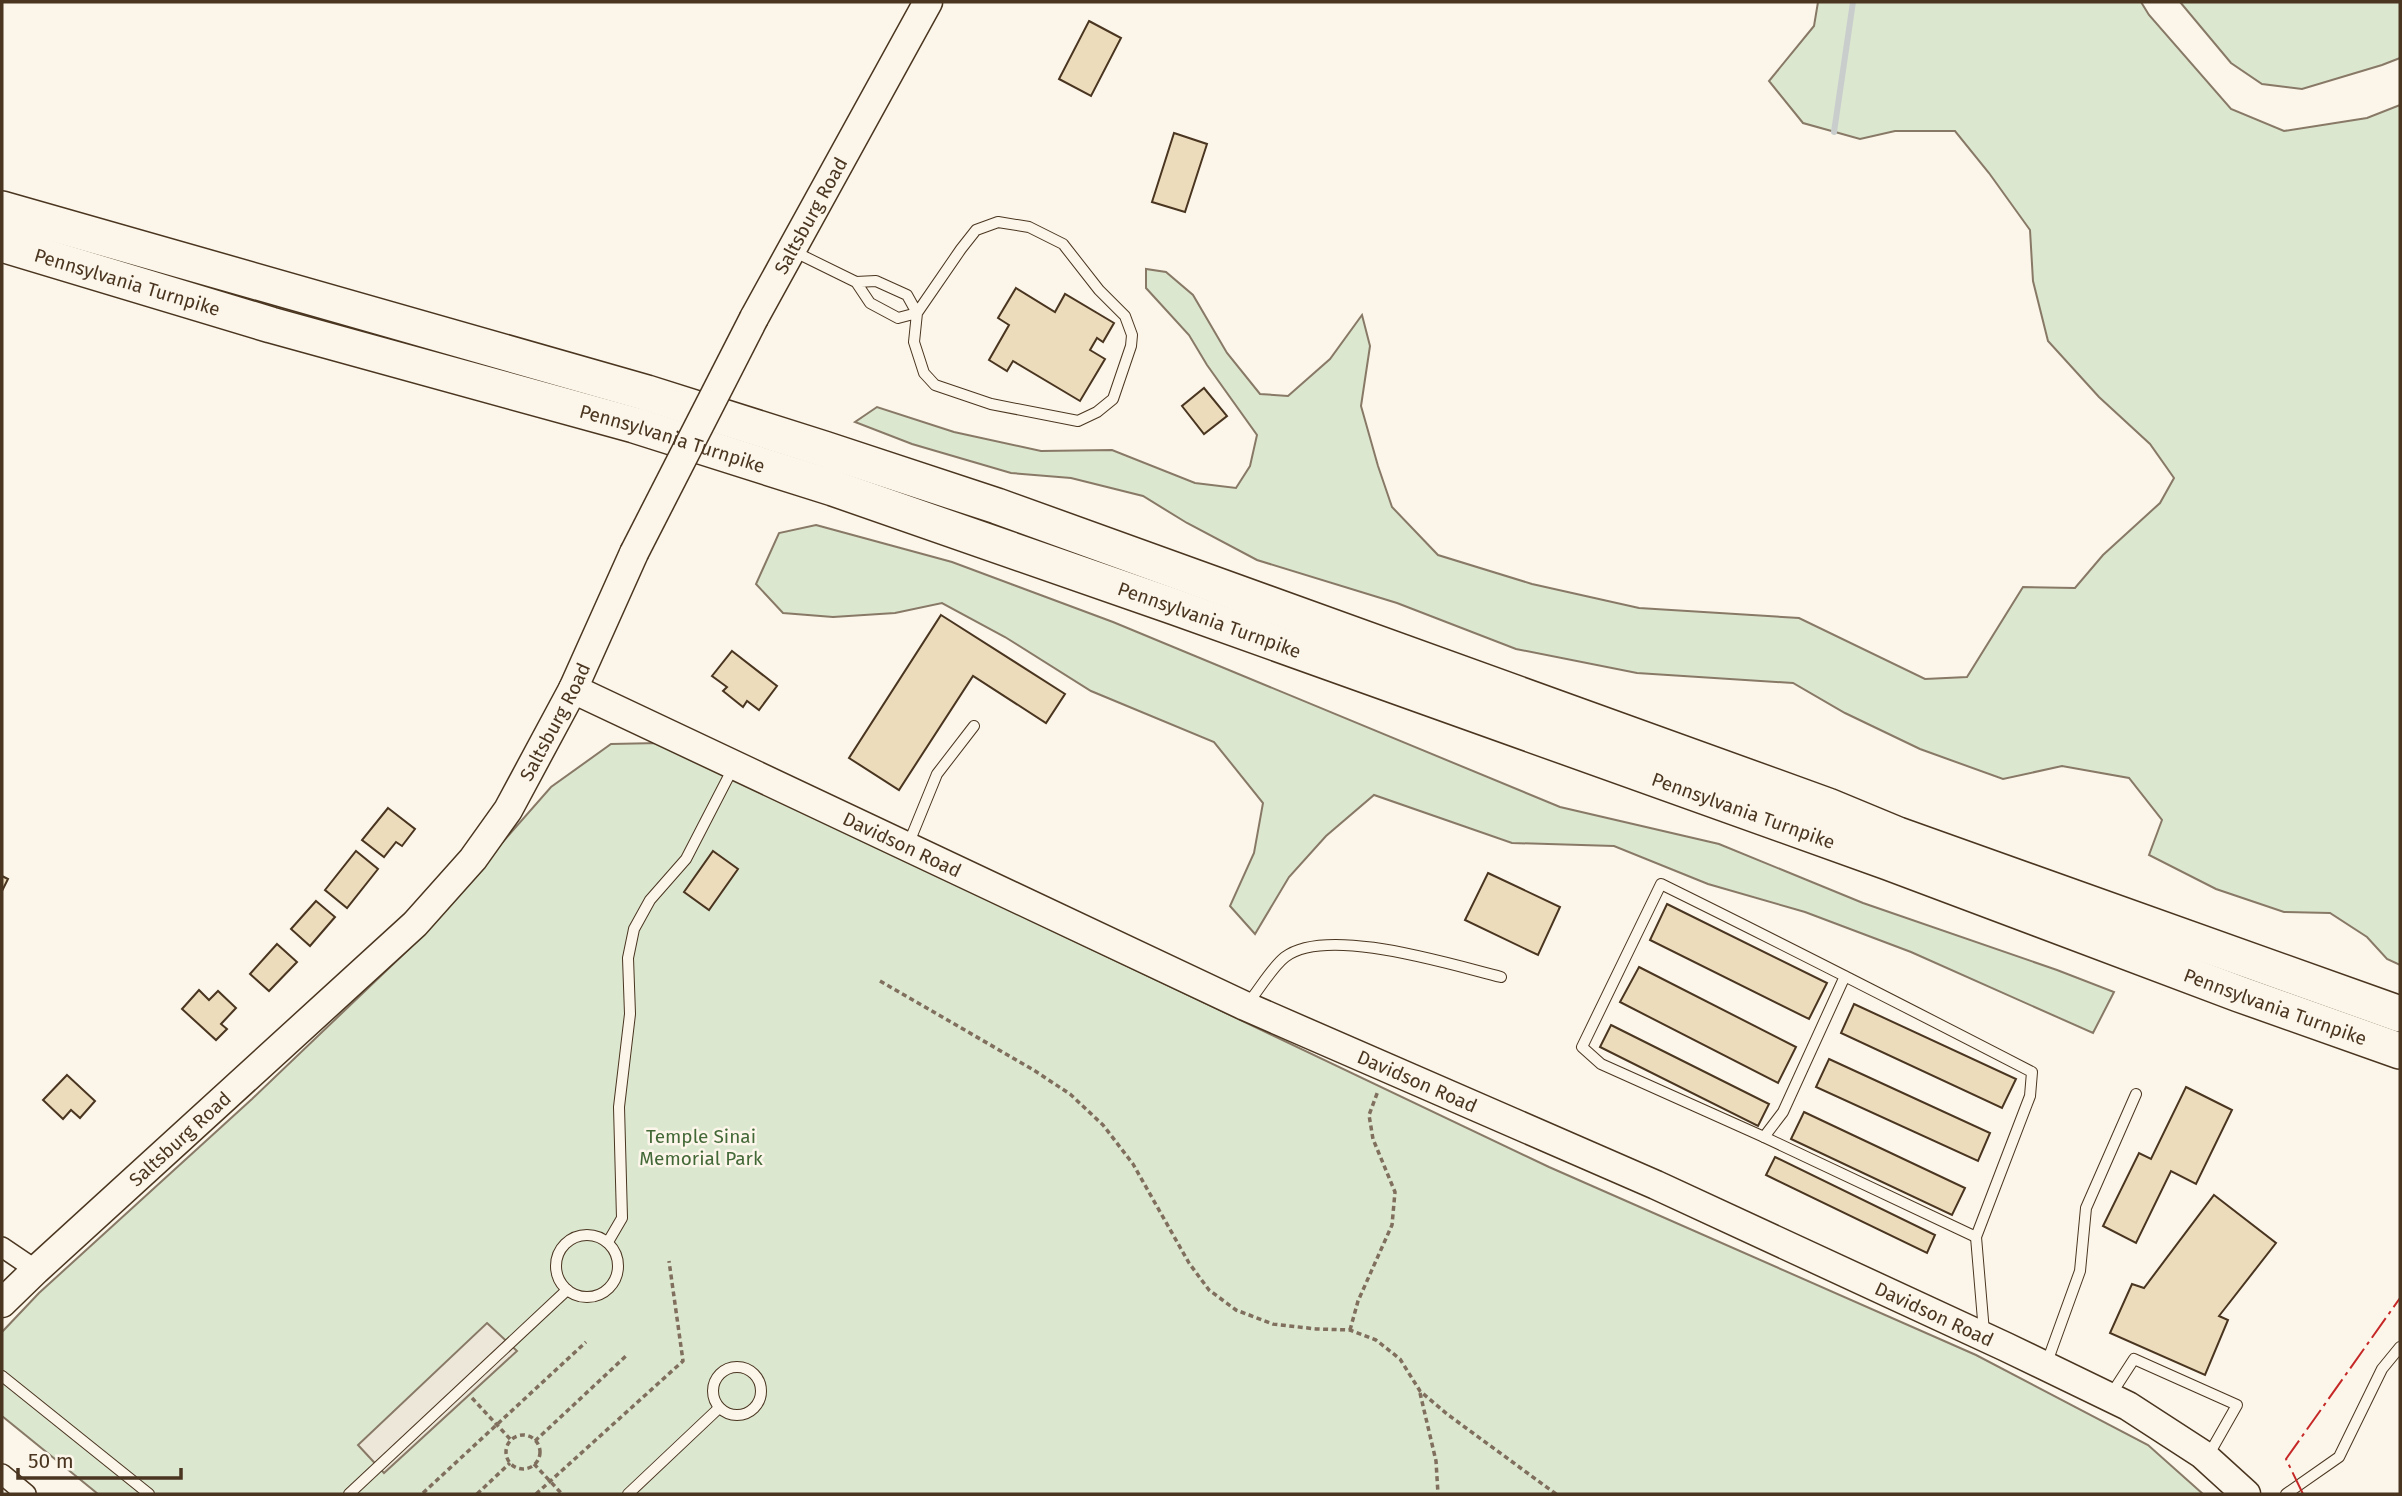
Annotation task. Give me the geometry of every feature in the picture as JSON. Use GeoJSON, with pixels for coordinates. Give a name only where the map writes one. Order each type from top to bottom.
{"type":"FeatureCollection","features":[{"type":"Feature","properties":{"kind":"highway","name":"Pennsylvania Turnpike"},"geometry":{"type":"LineString","coordinates":[[2,209],[647,393],[997,506],[1815,801],[1898,835],[2400,1014]]}},
{"type":"Feature","properties":{"kind":"highway","name":"Pennsylvania Turnpike"},"geometry":{"type":"LineString","coordinates":[[2,244],[271,325],[634,425],[833,488],[1888,862],[2239,994],[2400,1051]]}},
{"type":"Feature","properties":{"kind":"street","name":"Saltsburg Road"},"geometry":{"type":"LineString","coordinates":[[2,1303],[415,925],[473,859],[508,810],[573,689],[634,553],[754,318],[928,2]]}},
{"type":"Feature","properties":{"kind":"street","name":"Davidson Road"},"geometry":{"type":"LineString","coordinates":[[573,689],[1245,1006],[1656,1185],[2109,1396],[2207,1458],[2246,1494]]}},
{"type":"Feature","properties":{"kind":"street"},"geometry":{"type":"LineString","coordinates":[[2,1247],[36,1270]]}},
{"type":"Feature","properties":{"kind":"street"},"geometry":{"type":"LineString","coordinates":[[2,1474],[26,1494]]}},
{"type":"Feature","properties":{"kind":"lane"},"geometry":{"type":"LineString","coordinates":[[791,250],[856,282],[876,281],[907,295],[917,313],[914,342],[923,373],[935,385],[991,404],[1077,421],[1097,412],[1112,399],[1131,346],[1132,335],[1125,316],[1099,290],[1063,244],[1029,227],[998,222],[976,230],[917,313],[898,318],[870,303],[856,282]]}},
{"type":"Feature","properties":{"kind":"lane"},"geometry":{"type":"LineString","coordinates":[[907,846],[937,774],[974,726]]}},
{"type":"Feature","properties":{"kind":"lane"},"geometry":{"type":"LineString","coordinates":[[608,1242],[622,1217],[619,1107],[630,1014],[628,958],[634,929],[650,900],[686,859],[735,764]]}},
{"type":"Feature","properties":{"kind":"lane"},"geometry":{"type":"LineString","coordinates":[[1976,1237],[1601,1064],[1582,1047],[1661,884],[2032,1072],[2030,1096],[1976,1237],[1984,1336]]}},
{"type":"Feature","properties":{"kind":"lane"},"geometry":{"type":"LineString","coordinates":[[1245,1006],[1284,957],[1306,945],[1382,947],[1501,977]]}},
{"type":"Feature","properties":{"kind":"lane"},"geometry":{"type":"LineString","coordinates":[[1764,1137],[1783,1112],[1845,976]]}},
{"type":"Feature","properties":{"kind":"lane"},"geometry":{"type":"LineString","coordinates":[[2046,1366],[2080,1271],[2086,1208],[2136,1094]]}},
{"type":"Feature","properties":{"kind":"lane"},"geometry":{"type":"LineString","coordinates":[[598,1236],[608,1242],[616,1252],[618,1277],[601,1295],[577,1297],[559,1281],[557,1256],[573,1238],[598,1236]]}},
{"type":"Feature","properties":{"kind":"lane"},"geometry":{"type":"LineString","coordinates":[[350,1494],[567,1290]]}},
{"type":"Feature","properties":{"kind":"lane"},"geometry":{"type":"LineString","coordinates":[[2286,1494],[2339,1457],[2382,1368],[2400,1347]]}},
{"type":"Feature","properties":{"kind":"lane"},"geometry":{"type":"LineString","coordinates":[[2109,1396],[2134,1359],[2237,1405],[2207,1458]]}},
{"type":"Feature","properties":{"kind":"lane"},"geometry":{"type":"LineString","coordinates":[[738,1367],[747,1369],[754,1375],[760,1383],[761,1392],[753,1409],[736,1415],[719,1408],[713,1391],[720,1374],[738,1367]]}},
{"type":"Feature","properties":{"kind":"lane"},"geometry":{"type":"LineString","coordinates":[[2,1376],[149,1494]]}},
{"type":"Feature","properties":{"kind":"lane"},"geometry":{"type":"LineString","coordinates":[[628,1494],[719,1408]]}},
{"type":"Feature","properties":{"kind":"path"},"geometry":{"type":"LineString","coordinates":[[880,981],[1070,1094],[1103,1125],[1133,1164],[1189,1263],[1209,1290],[1236,1310],[1273,1324],[1350,1330],[1376,1340],[1400,1359],[1420,1391],[1556,1494]]}},
{"type":"Feature","properties":{"kind":"path"},"geometry":{"type":"LineString","coordinates":[[1350,1330],[1358,1301],[1392,1225],[1395,1192],[1373,1139],[1369,1115],[1387,1069]]}},
{"type":"Feature","properties":{"kind":"path"},"geometry":{"type":"LineString","coordinates":[[536,1494],[683,1361],[669,1261]]}},
{"type":"Feature","properties":{"kind":"path"},"geometry":{"type":"LineString","coordinates":[[423,1493],[586,1342]]}},
{"type":"Feature","properties":{"kind":"path"},"geometry":{"type":"LineString","coordinates":[[535,1441],[627,1355]]}},
{"type":"Feature","properties":{"kind":"path"},"geometry":{"type":"LineString","coordinates":[[462,1387],[511,1440]]}},
{"type":"Feature","properties":{"kind":"path"},"geometry":{"type":"LineString","coordinates":[[1420,1391],[1436,1461],[1438,1494]]}},
{"type":"Feature","properties":{"kind":"path"},"geometry":{"type":"LineString","coordinates":[[521,1436],[535,1441],[539,1450],[534,1465],[525,1469],[514,1467],[506,1449],[511,1440],[521,1436]]}},
{"type":"Feature","properties":{"kind":"path"},"geometry":{"type":"LineString","coordinates":[[477,1494],[510,1463]]}},
{"type":"Feature","properties":{"kind":"path"},"geometry":{"type":"LineString","coordinates":[[534,1465],[562,1494]]}},
{"type":"Feature","properties":{"kind":"green space"},"geometry":{"type":"Polygon","coordinates":[[[1818,2],[2141,2],[2149,15],[2231,109],[2284,131],[2367,118],[2400,105],[2400,965],[2387,959],[2367,937],[2330,913],[2284,912],[2216,889],[2149,855],[2162,820],[2129,778],[2062,766],[2003,779],[1920,749],[1845,713],[1793,683],[1637,673],[1516,649],[1397,603],[1257,560],[1143,496],[1071,478],[1011,473],[912,444],[855,422],[877,407],[954,432],[1041,451],[1112,450],[1195,483],[1236,488],[1250,466],[1257,435],[1189,335],[1146,288],[1146,269],[1166,272],[1193,295],[1227,353],[1260,394],[1288,396],[1330,359],[1362,315],[1370,346],[1361,406],[1378,466],[1392,507],[1438,555],[1532,584],[1639,608],[1799,618],[1925,679],[1967,677],[2023,587],[2075,588],[2103,555],[2160,503],[2174,478],[2150,444],[2099,397],[2048,341],[2033,281],[2030,230],[1955,131],[1895,131],[1860,139],[1803,123],[1769,81],[1814,26],[1818,2]]]}},
{"type":"Feature","properties":{"kind":"green space"},"geometry":{"type":"Polygon","coordinates":[[[2180,2],[2400,2],[2400,58],[2302,89],[2262,84],[2231,63],[2180,2]]]}},
{"type":"Feature","properties":{"kind":"green space"},"geometry":{"type":"Polygon","coordinates":[[[816,525],[952,562],[1113,622],[1560,807],[1719,844],[1863,903],[2114,992],[2093,1033],[1911,952],[1805,912],[1708,884],[1614,846],[1512,843],[1374,795],[1326,836],[1289,877],[1255,934],[1230,906],[1254,853],[1263,803],[1214,742],[1091,691],[1005,637],[942,603],[895,613],[833,617],[783,613],[756,584],[779,533],[816,525]]]}},
{"type":"Feature","properties":{"kind":"green space","name":"Temple Sinai Memorial Park"},"geometry":{"type":"Polygon","coordinates":[[[659,743],[1549,1167],[1976,1355],[2148,1445],[2203,1494],[98,1494],[2,1416],[2,1332],[39,1293],[252,1099],[410,948],[551,787],[611,744],[659,743]]]}},
{"type":"Feature","properties":{"kind":"shaded area"},"geometry":{"type":"Polygon","coordinates":[[[487,1323],[517,1351],[384,1473],[358,1445],[487,1323]]]}},
{"type":"Feature","properties":{"kind":"building"},"geometry":{"type":"Polygon","coordinates":[[[1089,21],[1121,38],[1091,96],[1059,79],[1089,21]]]}},
{"type":"Feature","properties":{"kind":"building"},"geometry":{"type":"Polygon","coordinates":[[[1174,133],[1207,144],[1185,212],[1152,202],[1174,133]]]}},
{"type":"Feature","properties":{"kind":"building"},"geometry":{"type":"Polygon","coordinates":[[[1016,288],[1055,312],[1065,294],[1114,323],[1103,342],[1097,338],[1090,350],[1105,359],[1080,401],[1013,361],[1007,371],[989,360],[1009,325],[998,318],[1016,288]]]}},
{"type":"Feature","properties":{"kind":"building"},"geometry":{"type":"Polygon","coordinates":[[[1204,388],[1227,416],[1204,434],[1182,406],[1204,388]]]}},
{"type":"Feature","properties":{"kind":"building"},"geometry":{"type":"Polygon","coordinates":[[[941,615],[1065,694],[1046,723],[973,676],[899,790],[849,758],[941,615]]]}},
{"type":"Feature","properties":{"kind":"building"},"geometry":{"type":"Polygon","coordinates":[[[732,651],[777,686],[759,710],[747,701],[743,707],[723,691],[727,687],[712,676],[732,651]]]}},
{"type":"Feature","properties":{"kind":"building"},"geometry":{"type":"Polygon","coordinates":[[[388,808],[415,829],[402,846],[396,842],[384,857],[362,840],[388,808]]]}},
{"type":"Feature","properties":{"kind":"building"},"geometry":{"type":"Polygon","coordinates":[[[356,851],[378,869],[347,908],[325,890],[356,851]]]}},
{"type":"Feature","properties":{"kind":"building"},"geometry":{"type":"Polygon","coordinates":[[[713,851],[738,869],[709,910],[684,892],[713,851]]]}},
{"type":"Feature","properties":{"kind":"building"},"geometry":{"type":"Polygon","coordinates":[[[1488,873],[1560,907],[1538,955],[1465,920],[1488,873]]]}},
{"type":"Feature","properties":{"kind":"building"},"geometry":{"type":"Polygon","coordinates":[[[2,876],[8,879],[2,891],[2,876]]]}},
{"type":"Feature","properties":{"kind":"building"},"geometry":{"type":"Polygon","coordinates":[[[316,901],[335,917],[310,946],[291,929],[316,901]]]}},
{"type":"Feature","properties":{"kind":"building"},"geometry":{"type":"Polygon","coordinates":[[[1667,904],[1827,983],[1809,1019],[1650,940],[1667,904]]]}},
{"type":"Feature","properties":{"kind":"building"},"geometry":{"type":"Polygon","coordinates":[[[277,944],[297,962],[269,991],[250,974],[277,944]]]}},
{"type":"Feature","properties":{"kind":"building"},"geometry":{"type":"Polygon","coordinates":[[[1639,967],[1796,1047],[1778,1083],[1620,1002],[1639,967]]]}},
{"type":"Feature","properties":{"kind":"building"},"geometry":{"type":"Polygon","coordinates":[[[199,990],[209,1000],[218,991],[236,1008],[221,1024],[227,1029],[216,1040],[182,1009],[199,990]]]}},
{"type":"Feature","properties":{"kind":"building"},"geometry":{"type":"Polygon","coordinates":[[[1854,1004],[2016,1079],[2002,1108],[1841,1033],[1854,1004]]]}},
{"type":"Feature","properties":{"kind":"building"},"geometry":{"type":"Polygon","coordinates":[[[1611,1025],[1769,1104],[1758,1126],[1600,1047],[1611,1025]]]}},
{"type":"Feature","properties":{"kind":"building"},"geometry":{"type":"Polygon","coordinates":[[[1829,1059],[1990,1133],[1978,1161],[1816,1087],[1829,1059]]]}},
{"type":"Feature","properties":{"kind":"building"},"geometry":{"type":"Polygon","coordinates":[[[67,1075],[95,1101],[80,1118],[71,1110],[63,1119],[43,1100],[67,1075]]]}},
{"type":"Feature","properties":{"kind":"building"},"geometry":{"type":"Polygon","coordinates":[[[2186,1087],[2232,1110],[2196,1184],[2171,1171],[2136,1243],[2103,1226],[2139,1153],[2151,1159],[2186,1087]]]}},
{"type":"Feature","properties":{"kind":"building"},"geometry":{"type":"Polygon","coordinates":[[[1804,1112],[1965,1188],[1952,1215],[1791,1139],[1804,1112]]]}},
{"type":"Feature","properties":{"kind":"building"},"geometry":{"type":"Polygon","coordinates":[[[1775,1157],[1935,1235],[1927,1253],[1766,1175],[1775,1157]]]}},
{"type":"Feature","properties":{"kind":"building"},"geometry":{"type":"Polygon","coordinates":[[[2214,1195],[2276,1243],[2219,1316],[2228,1320],[2205,1375],[2110,1333],[2132,1284],[2144,1288],[2214,1195]]]}},
{"type":"Feature","properties":{"kind":"waterway"},"geometry":{"type":"LineString","coordinates":[[1834,132],[1853,2]]}},
{"type":"Feature","properties":{"kind":"power"},"geometry":{"type":"LineString","coordinates":[[2303,1494],[2286,1459],[2400,1298]]}}]}
